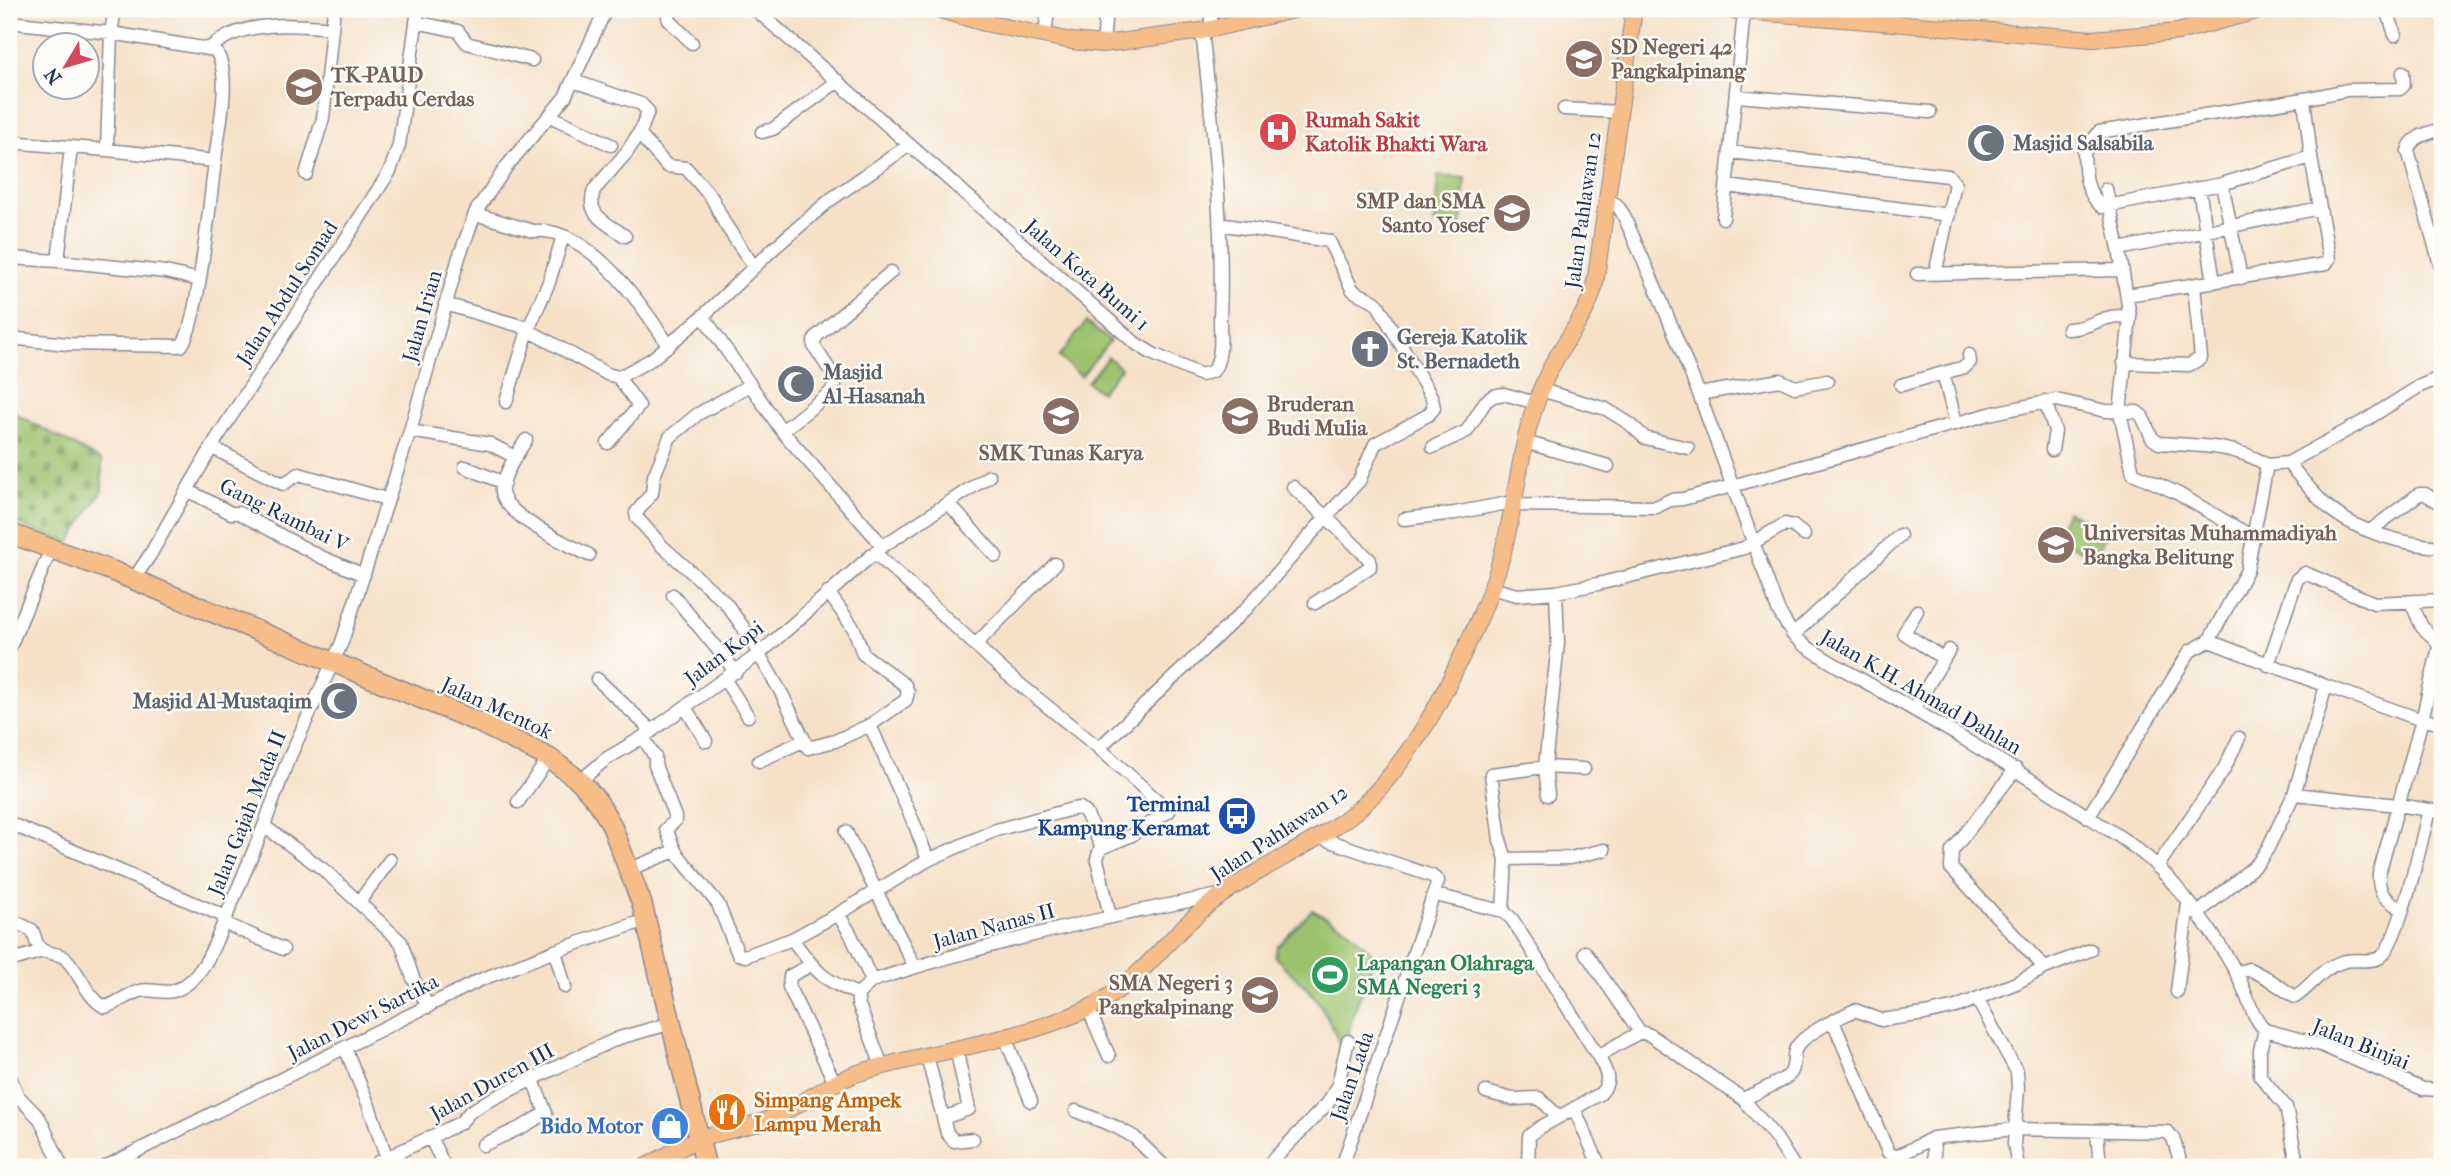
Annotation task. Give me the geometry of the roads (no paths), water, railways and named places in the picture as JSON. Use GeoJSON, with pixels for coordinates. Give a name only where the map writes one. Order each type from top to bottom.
{"type":"FeatureCollection","features":[{"type":"Feature","properties":{"kind":"highway","name":"Jalan Mentok"},"geometry":{"type":"LineString","coordinates":[[9,533],[133,580],[478,722],[549,758],[580,780],[611,824],[630,869],[646,920],[706,1167]]}},
{"type":"Feature","properties":{"kind":"main road"},"geometry":{"type":"LineString","coordinates":[[937,9],[986,16],[1045,36],[1103,44],[1164,38],[1206,30],[1268,12],[1298,9]]}},
{"type":"Feature","properties":{"kind":"main road","name":"Jalan Pahlawan 12"},"geometry":{"type":"LineString","coordinates":[[645,1167],[699,1138],[781,1114],[835,1083],[882,1066],[1048,1025],[1088,1008],[1125,987],[1181,928],[1221,894],[1318,837],[1367,802],[1428,722],[1446,689],[1491,588],[1507,536],[1525,442],[1538,396],[1559,353],[1590,302],[1634,9]]}},
{"type":"Feature","properties":{"kind":"main road"},"geometry":{"type":"LineString","coordinates":[[1717,9],[1829,14],[2092,39],[2178,32],[2245,11],[2264,9]]}},
{"type":"Feature","properties":{"kind":"street"},"geometry":{"type":"LineString","coordinates":[[107,150],[111,33],[115,9]]}},
{"type":"Feature","properties":{"kind":"street"},"geometry":{"type":"LineString","coordinates":[[306,174],[323,118],[334,9]]}},
{"type":"Feature","properties":{"kind":"street","name":"Jalan Irian"},"geometry":{"type":"LineString","coordinates":[[332,662],[364,575],[386,499],[410,431],[459,257],[475,214],[508,166],[565,97],[606,9]]}},
{"type":"Feature","properties":{"kind":"street"},"geometry":{"type":"LineString","coordinates":[[673,9],[667,17],[692,43]]}},
{"type":"Feature","properties":{"kind":"street","name":"Jalan Kota Bumi 1"},"geometry":{"type":"LineString","coordinates":[[755,9],[1135,343],[1201,375],[1213,371],[1219,355],[1221,266],[1206,30],[1211,9]]}},
{"type":"Feature","properties":{"kind":"street"},"geometry":{"type":"LineString","coordinates":[[1045,36],[1048,9]]}},
{"type":"Feature","properties":{"kind":"street"},"geometry":{"type":"LineString","coordinates":[[1103,44],[1106,9]]}},
{"type":"Feature","properties":{"kind":"street"},"geometry":{"type":"LineString","coordinates":[[2387,9],[2395,35]]}},
{"type":"Feature","properties":{"kind":"street"},"geometry":{"type":"LineString","coordinates":[[1723,218],[1744,12]]}},
{"type":"Feature","properties":{"kind":"street"},"geometry":{"type":"LineString","coordinates":[[417,15],[458,32],[467,43],[532,60]]}},
{"type":"Feature","properties":{"kind":"street","name":"Jalan Abdul Somad"},"geometry":{"type":"LineString","coordinates":[[133,580],[212,447],[390,171],[399,145],[417,15]]}},
{"type":"Feature","properties":{"kind":"street"},"geometry":{"type":"LineString","coordinates":[[9,22],[111,33],[209,48],[215,50],[222,62],[224,81],[200,280],[188,337],[178,347],[68,344],[9,338]]}},
{"type":"Feature","properties":{"kind":"street"},"geometry":{"type":"LineString","coordinates":[[209,48],[220,38],[233,32],[269,26],[291,23],[332,28]]}},
{"type":"Feature","properties":{"kind":"street"},"geometry":{"type":"LineString","coordinates":[[2311,157],[2222,184],[2102,207],[2088,190],[2084,152],[2099,132],[2355,89],[2400,89],[2404,85],[2403,72]]}},
{"type":"Feature","properties":{"kind":"street"},"geometry":{"type":"LineString","coordinates":[[762,132],[772,129],[838,81]]}},
{"type":"Feature","properties":{"kind":"street"},"geometry":{"type":"LineString","coordinates":[[574,82],[644,105],[648,111],[639,134],[594,190],[591,200],[592,209],[598,217],[625,236]]}},
{"type":"Feature","properties":{"kind":"street"},"geometry":{"type":"LineString","coordinates":[[1737,96],[1930,112]]}},
{"type":"Feature","properties":{"kind":"street"},"geometry":{"type":"LineString","coordinates":[[2127,295],[2326,264],[2329,259],[2304,99]]}},
{"type":"Feature","properties":{"kind":"street"},"geometry":{"type":"LineString","coordinates":[[1564,109],[1619,112]]}},
{"type":"Feature","properties":{"kind":"street"},"geometry":{"type":"LineString","coordinates":[[550,116],[611,145]]}},
{"type":"Feature","properties":{"kind":"street"},"geometry":{"type":"LineString","coordinates":[[2442,129],[2416,138],[2409,145],[2408,151],[2442,271]]}},
{"type":"Feature","properties":{"kind":"street"},"geometry":{"type":"LineString","coordinates":[[639,134],[667,166],[686,168],[705,188],[754,267]]}},
{"type":"Feature","properties":{"kind":"street"},"geometry":{"type":"LineString","coordinates":[[9,142],[215,161]]}},
{"type":"Feature","properties":{"kind":"street"},"geometry":{"type":"LineString","coordinates":[[618,377],[640,367],[669,346],[830,200],[909,145]]}},
{"type":"Feature","properties":{"kind":"street"},"geometry":{"type":"LineString","coordinates":[[58,261],[71,148]]}},
{"type":"Feature","properties":{"kind":"street"},"geometry":{"type":"LineString","coordinates":[[1730,152],[1949,176],[1955,184],[1935,274]]}},
{"type":"Feature","properties":{"kind":"street"},"geometry":{"type":"LineString","coordinates":[[2222,184],[2241,278]]}},
{"type":"Feature","properties":{"kind":"street"},"geometry":{"type":"LineString","coordinates":[[1727,186],[1949,215]]}},
{"type":"Feature","properties":{"kind":"street"},"geometry":{"type":"LineString","coordinates":[[2199,188],[2214,282]]}},
{"type":"Feature","properties":{"kind":"street"},"geometry":{"type":"LineString","coordinates":[[2106,189],[2130,317],[2120,412],[2131,469],[2136,476],[2177,493],[2254,538]]}},
{"type":"Feature","properties":{"kind":"street","name":"Jalan K.H. Ahmad Dahlan"},"geometry":{"type":"LineString","coordinates":[[1607,198],[1625,217],[1699,394],[1778,610],[1793,635],[1829,661],[2016,769],[2123,839],[2157,867],[2197,914],[2236,973],[2257,1021],[2265,1030]]}},
{"type":"Feature","properties":{"kind":"street"},"geometry":{"type":"LineString","coordinates":[[2119,249],[2320,208]]}},
{"type":"Feature","properties":{"kind":"street"},"geometry":{"type":"LineString","coordinates":[[475,214],[533,231],[540,230],[563,236],[591,251],[630,291],[669,346]]}},
{"type":"Feature","properties":{"kind":"street"},"geometry":{"type":"LineString","coordinates":[[1099,748],[1246,610],[1359,481],[1375,444],[1428,415],[1434,408],[1432,398],[1378,305],[1373,299],[1354,292],[1329,241],[1219,224]]}},
{"type":"Feature","properties":{"kind":"street"},"geometry":{"type":"LineString","coordinates":[[506,402],[528,330],[549,282],[563,236]]}},
{"type":"Feature","properties":{"kind":"street"},"geometry":{"type":"LineString","coordinates":[[9,258],[166,272],[200,280]]}},
{"type":"Feature","properties":{"kind":"street"},"geometry":{"type":"LineString","coordinates":[[1917,274],[2122,270]]}},
{"type":"Feature","properties":{"kind":"street"},"geometry":{"type":"LineString","coordinates":[[782,431],[831,392],[835,384],[833,375],[814,346],[817,336],[891,272]]}},
{"type":"Feature","properties":{"kind":"street"},"geometry":{"type":"LineString","coordinates":[[2124,362],[2189,365],[2201,358],[2194,285]]}},
{"type":"Feature","properties":{"kind":"street"},"geometry":{"type":"LineString","coordinates":[[445,304],[528,330],[600,372],[618,377],[639,407],[608,443]]}},
{"type":"Feature","properties":{"kind":"street"},"geometry":{"type":"LineString","coordinates":[[703,316],[782,431],[879,549],[975,645],[1038,701],[1099,748],[1169,811],[1141,830],[1101,848]]}},
{"type":"Feature","properties":{"kind":"street"},"geometry":{"type":"LineString","coordinates":[[2068,329],[2085,328],[2109,316],[2130,317]]}},
{"type":"Feature","properties":{"kind":"street"},"geometry":{"type":"LineString","coordinates":[[1901,385],[1967,366],[1970,363],[1969,355]]}},
{"type":"Feature","properties":{"kind":"street"},"geometry":{"type":"LineString","coordinates":[[1943,373],[1956,423]]}},
{"type":"Feature","properties":{"kind":"street"},"geometry":{"type":"LineString","coordinates":[[1404,519],[1513,503],[1656,508],[1670,500],[1683,499],[2045,401],[2065,401],[2120,412],[2134,411],[2140,413],[2152,438],[2160,443],[2230,449],[2249,454],[2267,465],[2288,463],[2366,420],[2420,386],[2442,377]]}},
{"type":"Feature","properties":{"kind":"street"},"geometry":{"type":"LineString","coordinates":[[1699,394],[1780,380],[1795,387],[1827,381]]}},
{"type":"Feature","properties":{"kind":"street"},"geometry":{"type":"LineString","coordinates":[[750,385],[698,414],[670,436],[654,476],[652,493],[636,514],[663,547],[724,601],[782,694],[803,741],[812,749],[870,726],[906,700],[908,692],[901,682],[863,654],[854,629],[828,592]]}},
{"type":"Feature","properties":{"kind":"street"},"geometry":{"type":"LineString","coordinates":[[1433,447],[1467,431],[1485,401],[1504,394],[1538,396],[1606,410],[1630,424],[1645,438],[1688,448]]}},
{"type":"Feature","properties":{"kind":"street"},"geometry":{"type":"LineString","coordinates":[[2045,401],[2055,430],[2052,450]]}},
{"type":"Feature","properties":{"kind":"street"},"geometry":{"type":"LineString","coordinates":[[410,431],[490,444],[514,457]]}},
{"type":"Feature","properties":{"kind":"street"},"geometry":{"type":"LineString","coordinates":[[526,440],[514,457],[504,483],[503,494],[515,514],[589,555]]}},
{"type":"Feature","properties":{"kind":"street"},"geometry":{"type":"LineString","coordinates":[[1525,442],[1608,467]]}},
{"type":"Feature","properties":{"kind":"street"},"geometry":{"type":"LineString","coordinates":[[212,447],[283,484],[299,474],[386,499]]}},
{"type":"Feature","properties":{"kind":"street"},"geometry":{"type":"LineString","coordinates":[[2288,463],[2329,508],[2351,523],[2414,545],[2442,547]]}},
{"type":"Feature","properties":{"kind":"street"},"geometry":{"type":"LineString","coordinates":[[2088,817],[2190,651],[2209,641],[2247,569],[2267,465]]}},
{"type":"Feature","properties":{"kind":"street"},"geometry":{"type":"LineString","coordinates":[[465,467],[504,483]]}},
{"type":"Feature","properties":{"kind":"street","name":"Jalan Kopi"},"geometry":{"type":"LineString","coordinates":[[580,780],[731,676],[879,549],[989,476]]}},
{"type":"Feature","properties":{"kind":"street"},"geometry":{"type":"LineString","coordinates":[[1293,488],[1326,516],[1371,564],[1315,603]]}},
{"type":"Feature","properties":{"kind":"street","name":"Gang Rambai V"},"geometry":{"type":"LineString","coordinates":[[187,490],[231,513],[239,513],[321,558],[364,575]]}},
{"type":"Feature","properties":{"kind":"street"},"geometry":{"type":"LineString","coordinates":[[2371,530],[2419,494],[2425,494],[2439,502]]}},
{"type":"Feature","properties":{"kind":"street"},"geometry":{"type":"LineString","coordinates":[[948,504],[996,555]]}},
{"type":"Feature","properties":{"kind":"street"},"geometry":{"type":"LineString","coordinates":[[1491,588],[1517,595],[1556,592],[1753,545],[1788,524],[1804,535]]}},
{"type":"Feature","properties":{"kind":"street"},"geometry":{"type":"LineString","coordinates":[[1793,635],[1900,535]]}},
{"type":"Feature","properties":{"kind":"street"},"geometry":{"type":"LineString","coordinates":[[9,649],[51,549]]}},
{"type":"Feature","properties":{"kind":"street"},"geometry":{"type":"LineString","coordinates":[[975,645],[1055,564]]}},
{"type":"Feature","properties":{"kind":"street"},"geometry":{"type":"LineString","coordinates":[[2268,664],[2297,579],[2305,573],[2374,603],[2442,600]]}},
{"type":"Feature","properties":{"kind":"street"},"geometry":{"type":"LineString","coordinates":[[1548,795],[1545,767],[1558,643],[1556,592]]}},
{"type":"Feature","properties":{"kind":"street"},"geometry":{"type":"LineString","coordinates":[[673,594],[731,676],[748,716]]}},
{"type":"Feature","properties":{"kind":"street"},"geometry":{"type":"LineString","coordinates":[[2402,909],[2384,898],[2379,887],[2379,874],[2439,648],[2436,640],[2421,627],[2411,602]]}},
{"type":"Feature","properties":{"kind":"street"},"geometry":{"type":"LineString","coordinates":[[1914,709],[1947,654],[1904,633],[1917,611]]}},
{"type":"Feature","properties":{"kind":"street"},"geometry":{"type":"LineString","coordinates":[[2209,641],[2422,720],[2442,723]]}},
{"type":"Feature","properties":{"kind":"street","name":"Jalan Gajah Mada II"},"geometry":{"type":"LineString","coordinates":[[9,823],[225,920],[286,765],[332,662]]}},
{"type":"Feature","properties":{"kind":"street"},"geometry":{"type":"LineString","coordinates":[[597,679],[648,734],[655,757],[654,765],[675,817],[666,829],[675,852],[718,904],[738,954],[746,956],[792,939],[928,860],[996,830],[1076,808],[1086,813],[1101,848],[1097,862],[1110,916]]}},
{"type":"Feature","properties":{"kind":"street"},"geometry":{"type":"LineString","coordinates":[[2197,914],[2258,863],[2268,848],[2294,794],[2326,686]]}},
{"type":"Feature","properties":{"kind":"street"},"geometry":{"type":"LineString","coordinates":[[685,707],[706,741]]}},
{"type":"Feature","properties":{"kind":"street"},"geometry":{"type":"LineString","coordinates":[[870,726],[904,798],[928,860]]}},
{"type":"Feature","properties":{"kind":"street"},"geometry":{"type":"LineString","coordinates":[[2157,867],[2224,769],[2239,738]]}},
{"type":"Feature","properties":{"kind":"street"},"geometry":{"type":"LineString","coordinates":[[759,761],[803,741]]}},
{"type":"Feature","properties":{"kind":"street"},"geometry":{"type":"LineString","coordinates":[[518,802],[549,758]]}},
{"type":"Feature","properties":{"kind":"street"},"geometry":{"type":"LineString","coordinates":[[1503,911],[1506,859],[1500,840],[1491,774],[1545,767],[1584,769]]}},
{"type":"Feature","properties":{"kind":"street"},"geometry":{"type":"LineString","coordinates":[[2016,769],[1952,851],[1951,868],[2045,968]]}},
{"type":"Feature","properties":{"kind":"street"},"geometry":{"type":"LineString","coordinates":[[2236,973],[2249,969],[2295,998],[2325,969],[2345,960],[2377,960],[2392,944],[2436,811],[2294,794]]}},
{"type":"Feature","properties":{"kind":"street"},"geometry":{"type":"LineString","coordinates":[[264,826],[324,870],[401,942],[413,978],[428,1007]]}},
{"type":"Feature","properties":{"kind":"street"},"geometry":{"type":"LineString","coordinates":[[846,832],[915,967]]}},
{"type":"Feature","properties":{"kind":"street"},"geometry":{"type":"LineString","coordinates":[[1318,837],[1437,879],[1435,895],[1503,911],[1512,919],[1609,1078],[1607,1087],[1600,1094],[1529,1136],[1528,1167]]}},
{"type":"Feature","properties":{"kind":"street"},"geometry":{"type":"LineString","coordinates":[[1506,859],[1570,858],[1604,850]]}},
{"type":"Feature","properties":{"kind":"street"},"geometry":{"type":"LineString","coordinates":[[630,869],[675,852]]}},
{"type":"Feature","properties":{"kind":"street"},"geometry":{"type":"LineString","coordinates":[[359,902],[390,860]]}},
{"type":"Feature","properties":{"kind":"street","name":"Jalan Nanas II"},"geometry":{"type":"LineString","coordinates":[[858,994],[872,981],[984,947],[1110,916],[1221,894]]}},
{"type":"Feature","properties":{"kind":"street","name":"Jalan Lada"},"geometry":{"type":"LineString","coordinates":[[1342,1167],[1435,895]]}},
{"type":"Feature","properties":{"kind":"street"},"geometry":{"type":"LineString","coordinates":[[2177,992],[2188,903]]}},
{"type":"Feature","properties":{"kind":"street"},"geometry":{"type":"LineString","coordinates":[[838,914],[850,933],[872,981]]}},
{"type":"Feature","properties":{"kind":"street"},"geometry":{"type":"LineString","coordinates":[[9,919],[33,931],[37,944],[43,951]]}},
{"type":"Feature","properties":{"kind":"street"},"geometry":{"type":"LineString","coordinates":[[9,961],[43,951],[56,953],[65,958],[100,1004],[107,1007],[136,992],[172,991],[186,984],[201,971],[225,920],[283,949]]}},
{"type":"Feature","properties":{"kind":"street","name":"Jalan Dewi Sartika"},"geometry":{"type":"LineString","coordinates":[[105,1167],[480,980],[646,920]]}},
{"type":"Feature","properties":{"kind":"street"},"geometry":{"type":"LineString","coordinates":[[792,939],[826,981],[858,994],[858,1003],[882,1066]]}},
{"type":"Feature","properties":{"kind":"street"},"geometry":{"type":"LineString","coordinates":[[1743,1099],[1789,1074],[1799,1043],[1855,1010],[1881,1020],[1955,1007],[2090,950]]}},
{"type":"Feature","properties":{"kind":"street"},"geometry":{"type":"LineString","coordinates":[[555,951],[565,987]]}},
{"type":"Feature","properties":{"kind":"street"},"geometry":{"type":"LineString","coordinates":[[1585,952],[1640,1032],[1650,1035],[1685,1057],[1743,1099],[1776,1138],[1794,1167]]}},
{"type":"Feature","properties":{"kind":"street"},"geometry":{"type":"LineString","coordinates":[[811,965],[790,976],[789,987],[835,1083]]}},
{"type":"Feature","properties":{"kind":"street"},"geometry":{"type":"LineString","coordinates":[[1977,999],[2017,1072],[2014,1129],[2018,1167]]}},
{"type":"Feature","properties":{"kind":"street"},"geometry":{"type":"LineString","coordinates":[[1088,1008],[1109,1056]]}},
{"type":"Feature","properties":{"kind":"street"},"geometry":{"type":"LineString","coordinates":[[1833,1021],[1888,1152],[1898,1156],[1933,1138],[2014,1129],[2168,1132],[2173,1138],[2182,1167]]}},
{"type":"Feature","properties":{"kind":"street","name":"Jalan Duren III"},"geometry":{"type":"LineString","coordinates":[[373,1167],[463,1121],[470,1112],[486,1102],[619,1038],[672,1023]]}},
{"type":"Feature","properties":{"kind":"street"},"geometry":{"type":"LineString","coordinates":[[2265,1030],[2260,1050],[2260,1076],[2286,1107],[2296,1158]]}},
{"type":"Feature","properties":{"kind":"street","name":"Jalan Binjai"},"geometry":{"type":"LineString","coordinates":[[2265,1030],[2321,1045],[2423,1090],[2442,1090]]}},
{"type":"Feature","properties":{"kind":"street"},"geometry":{"type":"LineString","coordinates":[[1598,1056],[1640,1032]]}},
{"type":"Feature","properties":{"kind":"street"},"geometry":{"type":"LineString","coordinates":[[9,1037],[9,1044]]}},
{"type":"Feature","properties":{"kind":"street"},"geometry":{"type":"LineString","coordinates":[[1005,1037],[1031,1101]]}},
{"type":"Feature","properties":{"kind":"street"},"geometry":{"type":"LineString","coordinates":[[1266,1167],[1328,1103],[1340,1076],[1349,1041]]}},
{"type":"Feature","properties":{"kind":"street"},"geometry":{"type":"LineString","coordinates":[[345,1048],[369,1105],[387,1159]]}},
{"type":"Feature","properties":{"kind":"street"},"geometry":{"type":"LineString","coordinates":[[943,1118],[969,1109],[956,1048]]}},
{"type":"Feature","properties":{"kind":"street"},"geometry":{"type":"LineString","coordinates":[[927,1056],[947,1133],[951,1139],[957,1141],[972,1139]]}},
{"type":"Feature","properties":{"kind":"street"},"geometry":{"type":"LineString","coordinates":[[9,1075],[18,1097],[40,1119],[62,1167]]}},
{"type":"Feature","properties":{"kind":"street"},"geometry":{"type":"LineString","coordinates":[[483,1145],[545,1113],[533,1080]]}},
{"type":"Feature","properties":{"kind":"street"},"geometry":{"type":"LineString","coordinates":[[1486,1092],[1512,1099],[1538,1098],[1559,1116]]}},
{"type":"Feature","properties":{"kind":"street"},"geometry":{"type":"LineString","coordinates":[[1574,1108],[1600,1167]]}},
{"type":"Feature","properties":{"kind":"street"},"geometry":{"type":"LineString","coordinates":[[1076,1111],[1135,1137],[1165,1167]]}},
{"type":"Feature","properties":{"kind":"street"},"geometry":{"type":"LineString","coordinates":[[2097,1131],[2100,1167]]}},
{"type":"Feature","properties":{"kind":"street"},"geometry":{"type":"LineString","coordinates":[[430,1137],[443,1163]]}},
{"type":"Feature","properties":{"kind":"street"},"geometry":{"type":"LineString","coordinates":[[1933,1138],[1935,1167]]}},
{"type":"Feature","properties":{"kind":"place","name":"SD Negeri 42 Pangkalpinang"},"geometry":{"type":"Point","coordinates":[1584,59]}},
{"type":"Feature","properties":{"kind":"place","name":"TK-PAUD Terpadu Cerdas"},"geometry":{"type":"Point","coordinates":[304,87]}},
{"type":"Feature","properties":{"kind":"place","name":"Rumah Sakit Katolik Bhakti Wara"},"geometry":{"type":"Point","coordinates":[1278,132]}},
{"type":"Feature","properties":{"kind":"place","name":"Masjid Salsabila"},"geometry":{"type":"Point","coordinates":[1986,143]}},
{"type":"Feature","properties":{"kind":"place","name":"SMP dan SMA Santo Yosef"},"geometry":{"type":"Point","coordinates":[1512,213]}},
{"type":"Feature","properties":{"kind":"place","name":"Gereja Katolik St. Bernadeth"},"geometry":{"type":"Point","coordinates":[1370,349]}},
{"type":"Feature","properties":{"kind":"place","name":"Masjid Al-Hasanah"},"geometry":{"type":"Point","coordinates":[796,384]}},
{"type":"Feature","properties":{"kind":"place","name":"SMK Tunas Karya"},"geometry":{"type":"Point","coordinates":[1061,416]}},
{"type":"Feature","properties":{"kind":"place","name":"Bruderan Budi Mulia"},"geometry":{"type":"Point","coordinates":[1240,416]}},
{"type":"Feature","properties":{"kind":"place","name":"Universitas Muhammadiyah Bangka Belitung"},"geometry":{"type":"Point","coordinates":[2056,545]}},
{"type":"Feature","properties":{"kind":"place","name":"Masjid Al-Mustaqim"},"geometry":{"type":"Point","coordinates":[339,701]}},
{"type":"Feature","properties":{"kind":"place","name":"Terminal Kampung Keramat"},"geometry":{"type":"Point","coordinates":[1237,816]}},
{"type":"Feature","properties":{"kind":"place","name":"Lapangan Olahraga SMA Negeri 3"},"geometry":{"type":"Point","coordinates":[1330,975]}},
{"type":"Feature","properties":{"kind":"place","name":"SMA Negeri 3 Pangkalpinang"},"geometry":{"type":"Point","coordinates":[1260,995]}},
{"type":"Feature","properties":{"kind":"place","name":"Simpang Ampek Lampu Merah"},"geometry":{"type":"Point","coordinates":[727,1112]}},
{"type":"Feature","properties":{"kind":"place","name":"Bido Motor"},"geometry":{"type":"Point","coordinates":[670,1126]}}]}
